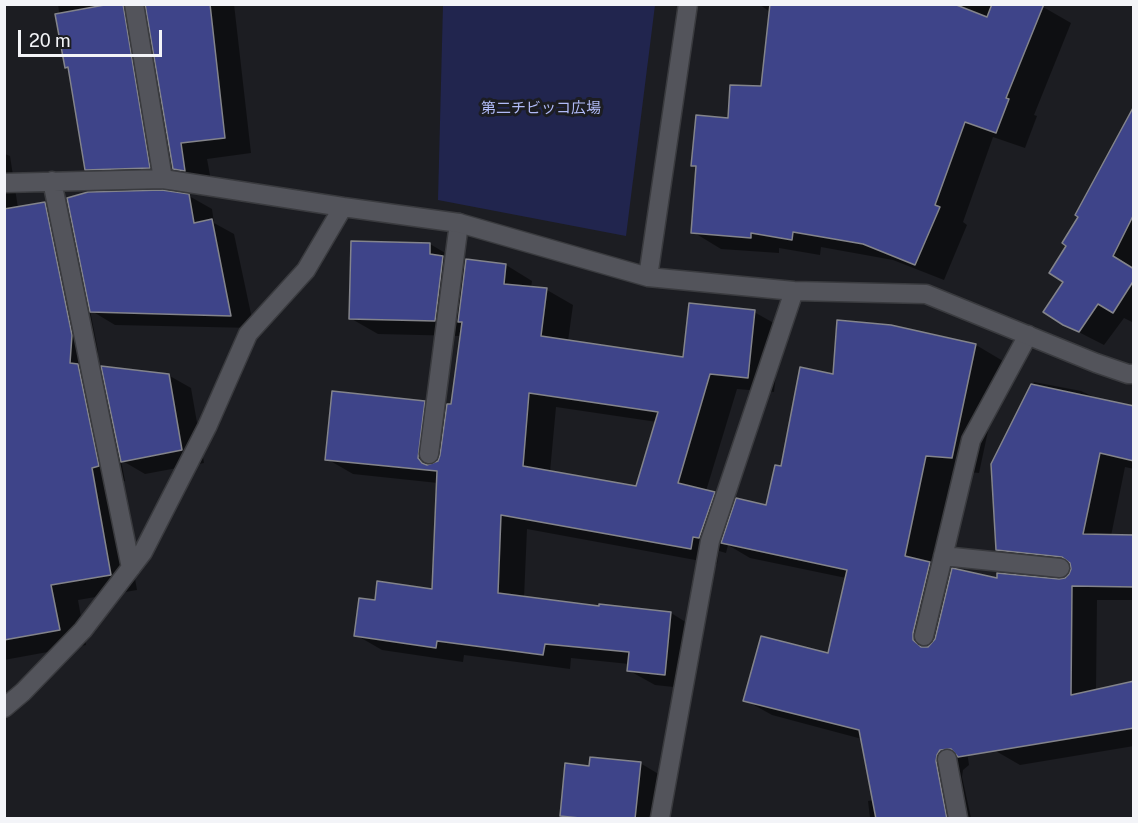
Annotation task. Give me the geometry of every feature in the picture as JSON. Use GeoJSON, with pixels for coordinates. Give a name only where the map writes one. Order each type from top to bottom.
{"type":"FeatureCollection","features":[{"type":"Feature","properties":{"kind":"street"},"geometry":{"type":"LineString","coordinates":[[134,4],[163,180]]}},
{"type":"Feature","properties":{"kind":"street"},"geometry":{"type":"LineString","coordinates":[[648,277],[688,4]]}},
{"type":"Feature","properties":{"kind":"street"},"geometry":{"type":"LineString","coordinates":[[4,183],[163,180],[459,223],[648,277],[794,291],[926,294],[1096,363],[1134,374]]}},
{"type":"Feature","properties":{"kind":"street"},"geometry":{"type":"LineString","coordinates":[[52,181],[131,568]]}},
{"type":"Feature","properties":{"kind":"street"},"geometry":{"type":"LineString","coordinates":[[4,708],[83,630],[143,552],[207,427],[248,334],[306,270],[343,207]]}},
{"type":"Feature","properties":{"kind":"street"},"geometry":{"type":"LineString","coordinates":[[429,454],[459,223]]}},
{"type":"Feature","properties":{"kind":"street"},"geometry":{"type":"LineString","coordinates":[[660,819],[710,541],[794,291]]}},
{"type":"Feature","properties":{"kind":"street"},"geometry":{"type":"LineString","coordinates":[[924,636],[971,440],[1028,335]]}},
{"type":"Feature","properties":{"kind":"street"},"geometry":{"type":"LineString","coordinates":[[943,556],[1060,568]]}},
{"type":"Feature","properties":{"kind":"street"},"geometry":{"type":"LineString","coordinates":[[947,759],[957,819]]}},
{"type":"Feature","properties":{"kind":"green space","name":"第二チビッコ広場"},"geometry":{"type":"Polygon","coordinates":[[[443,5],[655,5],[626,236],[438,200],[443,5]]]}},
{"type":"Feature","properties":{"kind":"building"},"geometry":{"type":"Polygon","coordinates":[[[110,4],[123,4],[150,168],[85,170],[68,67],[65,68],[55,14],[110,4]]]}},
{"type":"Feature","properties":{"kind":"building"},"geometry":{"type":"Polygon","coordinates":[[[145,4],[210,4],[225,138],[181,143],[185,171],[173,169],[145,4]]]}},
{"type":"Feature","properties":{"kind":"building"},"geometry":{"type":"Polygon","coordinates":[[[770,4],[954,4],[987,17],[992,4],[1044,4],[1006,98],[1009,99],[996,133],[965,122],[935,205],[940,207],[915,265],[863,244],[793,232],[792,240],[751,233],[751,238],[691,233],[696,166],[691,166],[696,115],[728,118],[730,85],[761,86],[770,4]]]}},
{"type":"Feature","properties":{"kind":"building"},"geometry":{"type":"Polygon","coordinates":[[[1134,106],[1134,214],[1113,256],[1134,269],[1134,280],[1113,313],[1098,304],[1079,332],[1043,312],[1063,282],[1049,273],[1066,246],[1062,243],[1078,217],[1075,215],[1134,106]]]}},
{"type":"Feature","properties":{"kind":"building"},"geometry":{"type":"Polygon","coordinates":[[[162,190],[189,194],[194,223],[212,219],[231,316],[90,312],[67,198],[88,192],[162,190]]]}},
{"type":"Feature","properties":{"kind":"building"},"geometry":{"type":"Polygon","coordinates":[[[45,202],[72,335],[70,363],[78,364],[99,466],[92,468],[111,575],[51,585],[60,630],[4,640],[4,209],[45,202]]]}},
{"type":"Feature","properties":{"kind":"building"},"geometry":{"type":"Polygon","coordinates":[[[351,241],[430,243],[430,254],[443,256],[435,321],[349,319],[351,241]]]}},
{"type":"Feature","properties":{"kind":"building"},"geometry":{"type":"Polygon","coordinates":[[[466,259],[506,264],[504,284],[547,288],[541,336],[683,357],[689,303],[755,310],[748,378],[710,374],[678,483],[715,492],[699,538],[693,537],[691,549],[501,515],[498,593],[599,606],[599,604],[671,612],[665,675],[627,671],[629,652],[545,644],[543,655],[437,641],[436,648],[354,636],[359,598],[375,600],[377,581],[432,589],[437,471],[325,460],[332,391],[425,401],[418,458],[427,465],[438,461],[447,404],[451,404],[462,322],[458,322],[466,259]],[[529,393],[523,466],[636,486],[658,412],[529,393]]]}},
{"type":"Feature","properties":{"kind":"building"},"geometry":{"type":"Polygon","coordinates":[[[837,320],[891,325],[976,344],[952,458],[926,456],[905,556],[930,562],[913,633],[913,640],[921,647],[928,647],[935,639],[952,568],[997,578],[997,573],[1059,579],[1069,574],[1070,563],[1062,557],[996,550],[991,464],[1031,384],[1134,406],[1134,461],[1100,453],[1083,534],[1134,535],[1134,587],[1072,586],[1071,695],[1134,681],[1134,728],[958,757],[951,749],[940,750],[936,761],[947,819],[876,819],[859,730],[743,701],[761,636],[828,653],[847,570],[721,543],[736,498],[766,505],[775,465],[781,466],[800,367],[833,374],[837,320]]]}},
{"type":"Feature","properties":{"kind":"building"},"geometry":{"type":"Polygon","coordinates":[[[101,366],[169,374],[182,450],[121,462],[101,366]]]}},
{"type":"Feature","properties":{"kind":"building"},"geometry":{"type":"Polygon","coordinates":[[[590,757],[641,762],[635,819],[560,816],[565,763],[589,766],[590,757]]]}}]}
